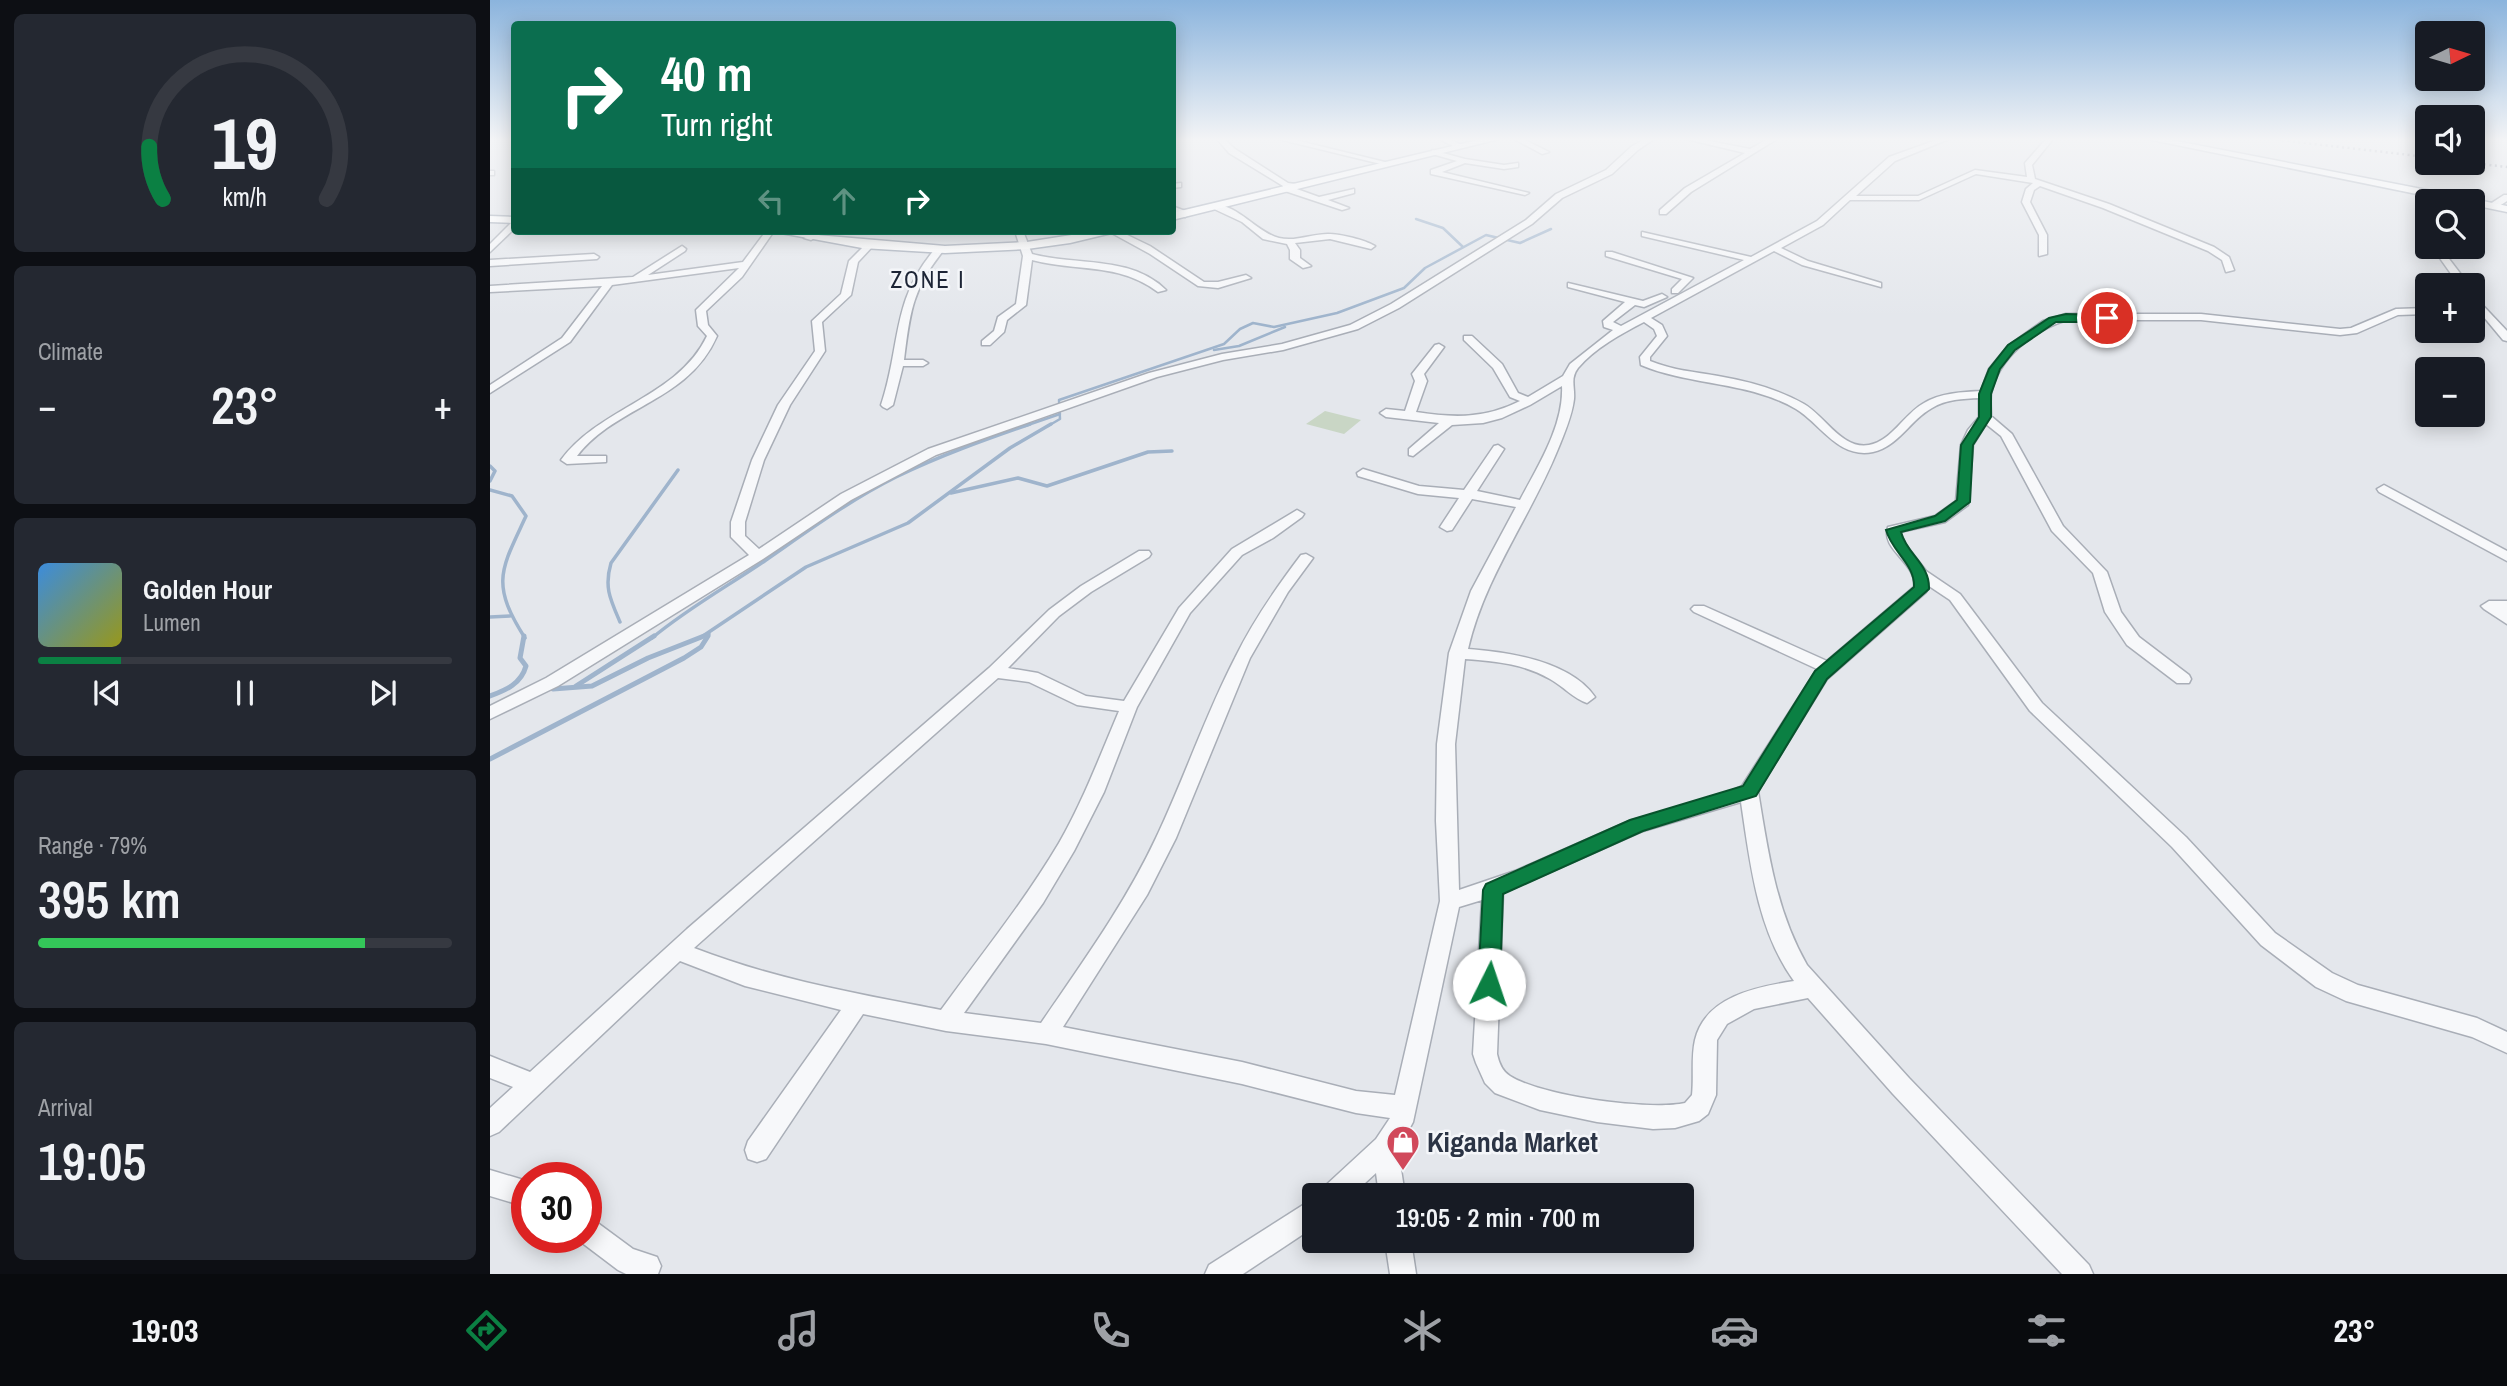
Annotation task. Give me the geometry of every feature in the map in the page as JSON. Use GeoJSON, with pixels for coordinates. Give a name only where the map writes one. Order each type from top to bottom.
{"type":"FeatureCollection","features":[{"type":"Feature","properties":{"kind":"main road"},"geometry":{"type":"LineString","coordinates":[[1176,216],[1244,198]]}},
{"type":"Feature","properties":{"kind":"main road"},"geometry":{"type":"LineString","coordinates":[[2485,206],[2507,209]]}},
{"type":"Feature","properties":{"kind":"main road"},"geometry":{"type":"LineString","coordinates":[[490,219],[511,220]]}},
{"type":"Feature","properties":{"kind":"main road"},"geometry":{"type":"LineString","coordinates":[[794,235],[869,246],[938,251],[1027,252],[1080,235]]}},
{"type":"Feature","properties":{"kind":"street"},"geometry":{"type":"LineString","coordinates":[[490,713],[552,682],[758,556],[846,497],[922,457],[975,435],[1165,372],[1283,347],[1354,327],[1395,306],[1529,222],[1557,198]]}},
{"type":"Feature","properties":{"kind":"street"},"geometry":{"type":"LineString","coordinates":[[1663,212],[1678,198]]}},
{"type":"Feature","properties":{"kind":"street"},"geometry":{"type":"LineString","coordinates":[[1571,285],[1650,304],[1776,249],[1820,223],[1849,198]]}},
{"type":"Feature","properties":{"kind":"street"},"geometry":{"type":"LineString","coordinates":[[2027,198],[2026,202],[2043,235],[2042,254]]}},
{"type":"Feature","properties":{"kind":"street"},"geometry":{"type":"LineString","coordinates":[[2084,198],[2211,249],[2226,259],[2229,270]]}},
{"type":"Feature","properties":{"kind":"street"},"geometry":{"type":"LineString","coordinates":[[2485,204],[2502,198]]}},
{"type":"Feature","properties":{"kind":"street"},"geometry":{"type":"LineString","coordinates":[[1320,199],[1345,208]]}},
{"type":"Feature","properties":{"kind":"street"},"geometry":{"type":"LineString","coordinates":[[1215,206],[1245,220],[1266,237],[1290,242],[1330,236],[1371,246]]}},
{"type":"Feature","properties":{"kind":"street"},"geometry":{"type":"LineString","coordinates":[[1176,210],[1185,214]]}},
{"type":"Feature","properties":{"kind":"street"},"geometry":{"type":"LineString","coordinates":[[490,249],[511,223]]}},
{"type":"Feature","properties":{"kind":"street"},"geometry":{"type":"LineString","coordinates":[[1645,234],[1753,260]]}},
{"type":"Feature","properties":{"kind":"street"},"geometry":{"type":"LineString","coordinates":[[602,459],[566,460],[591,437],[678,378],[707,354],[712,336],[703,326],[701,310],[731,284],[767,235]]}},
{"type":"Feature","properties":{"kind":"street"},"geometry":{"type":"LineString","coordinates":[[808,238],[815,235]]}},
{"type":"Feature","properties":{"kind":"street"},"geometry":{"type":"LineString","coordinates":[[986,343],[999,332],[1002,319],[1021,305],[1027,252],[1021,235]]}},
{"type":"Feature","properties":{"kind":"street"},"geometry":{"type":"LineString","coordinates":[[1121,235],[1165,258],[1187,278],[1204,286],[1218,286],[1246,278]]}},
{"type":"Feature","properties":{"kind":"street"},"geometry":{"type":"LineString","coordinates":[[1290,242],[1295,250],[1295,258],[1306,266]]}},
{"type":"Feature","properties":{"kind":"street"},"geometry":{"type":"LineString","coordinates":[[758,556],[738,537],[738,522],[758,460],[784,405],[820,351],[817,321],[846,295],[854,261],[869,246]]}},
{"type":"Feature","properties":{"kind":"street"},"geometry":{"type":"LineString","coordinates":[[632,281],[682,249]]}},
{"type":"Feature","properties":{"kind":"street"},"geometry":{"type":"LineString","coordinates":[[1776,249],[1805,263],[1878,285]]}},
{"type":"Feature","properties":{"kind":"street"},"geometry":{"type":"LineString","coordinates":[[887,405],[898,363],[910,289],[938,251]]}},
{"type":"Feature","properties":{"kind":"street"},"geometry":{"type":"LineString","coordinates":[[1027,252],[1060,264],[1118,267],[1144,278],[1161,290]]}},
{"type":"Feature","properties":{"kind":"street"},"geometry":{"type":"LineString","coordinates":[[1386,413],[1410,413],[1449,421],[1493,419],[1567,378],[1574,366],[1620,330],[1679,292],[1689,279],[1609,254]]}},
{"type":"Feature","properties":{"kind":"street"},"geometry":{"type":"LineString","coordinates":[[490,263],[594,257]]}},
{"type":"Feature","properties":{"kind":"street"},"geometry":{"type":"LineString","coordinates":[[490,289],[609,284],[743,265]]}},
{"type":"Feature","properties":{"kind":"street"},"geometry":{"type":"LineString","coordinates":[[490,390],[566,340],[609,284]]}},
{"type":"Feature","properties":{"kind":"street"},"geometry":{"type":"LineString","coordinates":[[1620,330],[1608,325],[1608,321],[1633,302]]}},
{"type":"Feature","properties":{"kind":"street"},"geometry":{"type":"LineString","coordinates":[[2415,312],[2396,313],[2347,332],[2201,317],[2058,318],[2012,348],[1995,369],[1985,394],[1985,417],[1967,445],[1963,502],[1940,519],[1893,530],[1896,540],[1922,574],[1955,597],[2036,707],[2179,842],[2268,939],[2324,981],[2354,994],[2477,1028],[2507,1043]]}},
{"type":"Feature","properties":{"kind":"street"},"geometry":{"type":"LineString","coordinates":[[1643,317],[1658,327],[1662,336],[1645,357],[1645,363],[1676,373],[1745,386],[1788,401],[1808,411],[1829,433],[1857,449],[1868,449],[1885,443],[1928,405],[1951,397],[1985,394]]}},
{"type":"Feature","properties":{"kind":"street"},"geometry":{"type":"LineString","coordinates":[[2485,318],[2507,338]]}},
{"type":"Feature","properties":{"kind":"street"},"geometry":{"type":"LineString","coordinates":[[1468,338],[1498,366],[1514,395],[1529,401]]}},
{"type":"Feature","properties":{"kind":"street"},"geometry":{"type":"LineString","coordinates":[[1410,413],[1421,381],[1418,374],[1439,347]]}},
{"type":"Feature","properties":{"kind":"street"},"geometry":{"type":"LineString","coordinates":[[898,363],[923,363]]}},
{"type":"Feature","properties":{"kind":"street"},"geometry":{"type":"LineString","coordinates":[[1347,1183],[1385,1149],[1398,1129],[1404,1108],[1450,901],[1443,758],[1457,653],[1479,590],[1522,504],[1552,453],[1571,390],[1567,378]]}},
{"type":"Feature","properties":{"kind":"street"},"geometry":{"type":"LineString","coordinates":[[1985,417],[2006,434],[2057,527],[2100,572],[2113,611],[2133,641],[2183,680]]}},
{"type":"Feature","properties":{"kind":"street"},"geometry":{"type":"LineString","coordinates":[[1413,452],[1449,421]]}},
{"type":"Feature","properties":{"kind":"street"},"geometry":{"type":"LineString","coordinates":[[1447,527],[1498,449]]}},
{"type":"Feature","properties":{"kind":"street"},"geometry":{"type":"LineString","coordinates":[[1363,473],[1418,490],[1469,494],[1522,504]]}},
{"type":"Feature","properties":{"kind":"street"},"geometry":{"type":"LineString","coordinates":[[2384,489],[2507,557]]}},
{"type":"Feature","properties":{"kind":"street"},"geometry":{"type":"LineString","coordinates":[[946,1021],[1036,897],[1068,846],[1095,792],[1129,707],[1171,631],[1198,593],[1237,552],[1297,514]]}},
{"type":"Feature","properties":{"kind":"street"},"geometry":{"type":"LineString","coordinates":[[490,1124],[531,1083],[678,951],[995,673],[1065,604],[1144,554]]}},
{"type":"Feature","properties":{"kind":"street"},"geometry":{"type":"LineString","coordinates":[[1046,1034],[1155,861],[1254,631],[1270,604],[1306,558]]}},
{"type":"Feature","properties":{"kind":"street"},"geometry":{"type":"LineString","coordinates":[[1450,901],[1493,890],[1637,826],[1749,791],[1828,668],[1922,589],[1922,574]]}},
{"type":"Feature","properties":{"kind":"street"},"geometry":{"type":"LineString","coordinates":[[2507,606],[2489,606],[2507,619]]}},
{"type":"Feature","properties":{"kind":"street"},"geometry":{"type":"LineString","coordinates":[[1699,609],[1828,668]]}},
{"type":"Feature","properties":{"kind":"street"},"geometry":{"type":"LineString","coordinates":[[1457,653],[1549,669],[1566,678],[1587,697]]}},
{"type":"Feature","properties":{"kind":"street"},"geometry":{"type":"LineString","coordinates":[[995,673],[1032,677],[1083,701],[1129,707]]}},
{"type":"Feature","properties":{"kind":"street"},"geometry":{"type":"LineString","coordinates":[[1749,791],[1764,886],[1773,917],[1786,948],[1810,988],[2080,1274]]}},
{"type":"Feature","properties":{"kind":"street"},"geometry":{"type":"LineString","coordinates":[[1493,890],[1485,1054],[1488,1069],[1505,1086],[1619,1116],[1661,1119],[1693,1113],[1702,1105],[1706,1095],[1704,1051],[1707,1033],[1717,1018],[1750,1000],[1810,988]]}},
{"type":"Feature","properties":{"kind":"street"},"geometry":{"type":"LineString","coordinates":[[678,951],[745,977],[858,1003],[946,1021],[1046,1034],[1242,1073],[1356,1102],[1404,1108]]}},
{"type":"Feature","properties":{"kind":"street"},"geometry":{"type":"LineString","coordinates":[[757,1150],[858,1003]]}},
{"type":"Feature","properties":{"kind":"street"},"geometry":{"type":"LineString","coordinates":[[490,1067],[531,1083]]}},
{"type":"Feature","properties":{"kind":"street"},"geometry":{"type":"LineString","coordinates":[[1385,1149],[1390,1183]]}},
{"type":"Feature","properties":{"kind":"street"},"geometry":{"type":"LineString","coordinates":[[490,1183],[511,1189]]}},
{"type":"Feature","properties":{"kind":"street"},"geometry":{"type":"LineString","coordinates":[[1218,1274],[1302,1219]]}},
{"type":"Feature","properties":{"kind":"street"},"geometry":{"type":"LineString","coordinates":[[602,1242],[627,1262],[648,1266]]}},
{"type":"Feature","properties":{"kind":"street"},"geometry":{"type":"LineString","coordinates":[[1400,1253],[1403,1274]]}},
{"type":"Feature","properties":{"kind":"green space"},"geometry":{"type":"Polygon","coordinates":[[[1325,411],[1361,420],[1344,434],[1306,424],[1325,411]]]}},
{"type":"Feature","properties":{"kind":"waterway"},"geometry":{"type":"LineString","coordinates":[[1416,219],[1443,228],[1463,247]]}},
{"type":"Feature","properties":{"kind":"waterway"},"geometry":{"type":"LineString","coordinates":[[1060,414],[1059,400],[1224,344],[1240,329],[1253,323],[1274,327],[1337,313],[1404,288],[1425,268],[1486,235],[1520,243],[1551,229]]}},
{"type":"Feature","properties":{"kind":"waterway"},"geometry":{"type":"LineString","coordinates":[[1214,350],[1239,346],[1285,327]]}},
{"type":"Feature","properties":{"kind":"waterway"},"geometry":{"type":"LineString","coordinates":[[1025,426],[1060,414]]}},
{"type":"Feature","properties":{"kind":"waterway"},"geometry":{"type":"LineString","coordinates":[[1048,426],[1060,419],[1060,414]]}},
{"type":"Feature","properties":{"kind":"waterway"},"geometry":{"type":"LineString","coordinates":[[652,638],[694,607],[879,486],[945,455],[1030,424]]}},
{"type":"Feature","properties":{"kind":"waterway"},"geometry":{"type":"LineString","coordinates":[[702,637],[806,567],[908,523],[1010,448],[1051,424]]}},
{"type":"Feature","properties":{"kind":"waterway"},"geometry":{"type":"LineString","coordinates":[[951,493],[1018,478],[1047,486],[1148,452],[1172,451]]}},
{"type":"Feature","properties":{"kind":"waterway"},"geometry":{"type":"LineString","coordinates":[[490,466],[495,471],[490,481]]}},
{"type":"Feature","properties":{"kind":"waterway"},"geometry":{"type":"LineString","coordinates":[[620,622],[609,593],[611,563],[678,470]]}},
{"type":"Feature","properties":{"kind":"waterway"},"geometry":{"type":"LineString","coordinates":[[490,490],[512,496],[526,516],[510,550],[503,577],[507,603],[524,636]]}},
{"type":"Feature","properties":{"kind":"waterway"},"geometry":{"type":"LineString","coordinates":[[490,617],[510,616]]}},
{"type":"Feature","properties":{"kind":"waterway"},"geometry":{"type":"LineString","coordinates":[[490,696],[512,685],[524,672],[526,666],[520,658],[524,636]]}},
{"type":"Feature","properties":{"kind":"waterway"},"geometry":{"type":"LineString","coordinates":[[576,686],[654,636]]}},
{"type":"Feature","properties":{"kind":"waterway"},"geometry":{"type":"LineString","coordinates":[[490,759],[684,658],[701,647],[708,636]]}},
{"type":"Feature","properties":{"kind":"waterway"},"geometry":{"type":"LineString","coordinates":[[553,689],[592,686],[648,658],[702,637]]}},
{"type":"Feature","properties":{"kind":"place","name":"Kiganda Market"},"geometry":{"type":"Point","coordinates":[1403,1172]}},
{"type":"Feature","properties":{"kind":"district","name":"ZONE I"},"geometry":{"type":"Point","coordinates":[928,280]}},
{"type":"Feature","properties":{"kind":"route"},"geometry":{"type":"LineString","coordinates":[[1489,984],[1493,890],[1613,835],[1657,819],[1732,799],[1749,791],[1821,675],[1922,589],[1922,574],[1892,534],[1893,530],[1904,525],[1940,519],[1963,502],[1966,492],[1964,458],[1967,445],[1974,430],[1985,417],[1985,394],[1995,369],[2012,348],[2052,320],[2066,317],[2107,318]]}}]}
